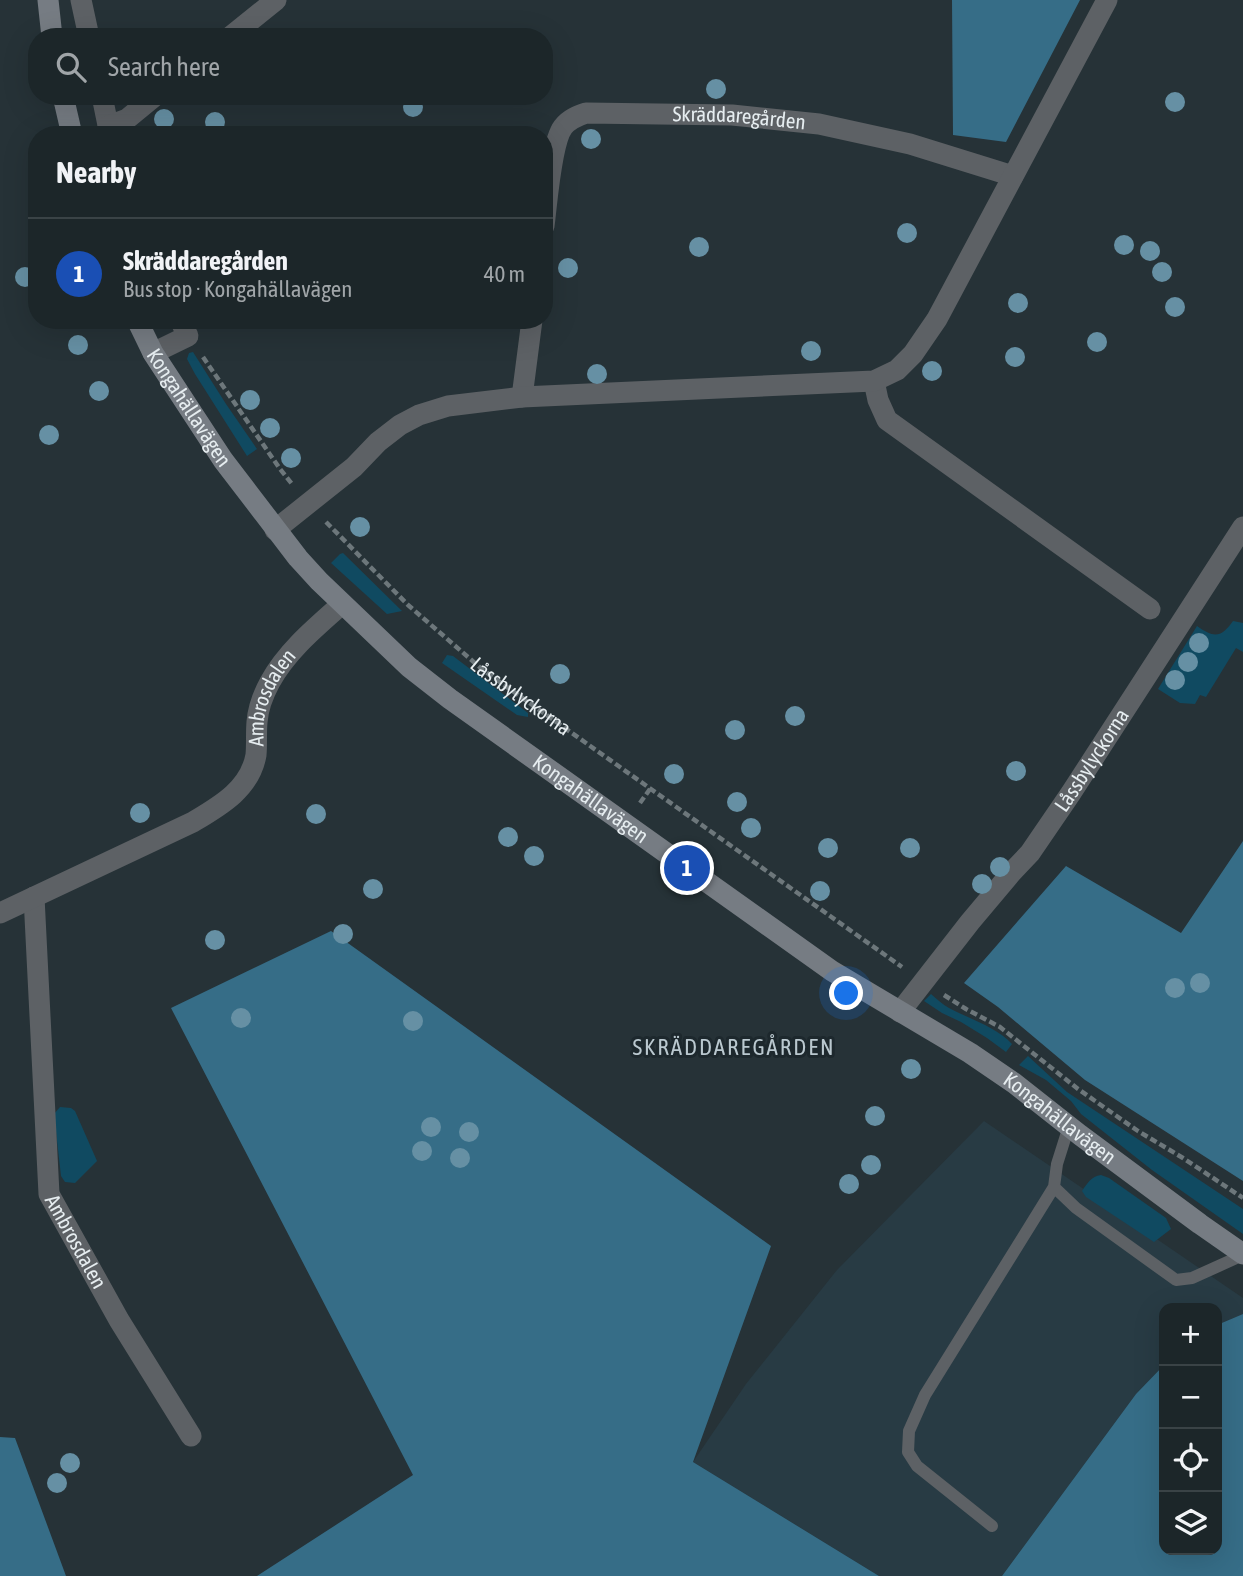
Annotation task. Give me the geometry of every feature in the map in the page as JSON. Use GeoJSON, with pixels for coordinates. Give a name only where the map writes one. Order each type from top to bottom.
{"type":"FeatureCollection","features":[{"type":"Feature","properties":{"kind":"street"},"geometry":{"type":"LineString","coordinates":[[48,0],[51,28]]}},
{"type":"Feature","properties":{"kind":"street"},"geometry":{"type":"LineString","coordinates":[[81,0],[87,28]]}},
{"type":"Feature","properties":{"kind":"street"},"geometry":{"type":"LineString","coordinates":[[241,28],[276,0]]}},
{"type":"Feature","properties":{"kind":"street"},"geometry":{"type":"LineString","coordinates":[[275,530],[310,504],[400,425],[419,415],[448,406],[522,397],[874,381],[897,370],[913,354],[937,319],[1107,0]]}},
{"type":"Feature","properties":{"kind":"street"},"geometry":{"type":"LineString","coordinates":[[65,105],[70,126]]}},
{"type":"Feature","properties":{"kind":"street"},"geometry":{"type":"LineString","coordinates":[[104,105],[108,126]]}},
{"type":"Feature","properties":{"kind":"street"},"geometry":{"type":"LineString","coordinates":[[116,126],[144,105]]}},
{"type":"Feature","properties":{"kind":"street","name":"Skräddaregården"},"geometry":{"type":"LineString","coordinates":[[553,159],[560,130],[576,116],[586,113],[732,115],[819,124],[910,144],[1013,176]]}},
{"type":"Feature","properties":{"kind":"street","name":"Kongahällavägen"},"geometry":{"type":"LineString","coordinates":[[141,329],[153,353],[223,460],[275,530],[342,604],[409,667],[832,971],[970,1053],[1014,1083],[1199,1224],[1243,1254]]}},
{"type":"Feature","properties":{"kind":"street"},"geometry":{"type":"LineString","coordinates":[[153,353],[183,329]]}},
{"type":"Feature","properties":{"kind":"street"},"geometry":{"type":"LineString","coordinates":[[522,397],[531,329]]}},
{"type":"Feature","properties":{"kind":"street"},"geometry":{"type":"LineString","coordinates":[[874,381],[878,400],[887,419],[1150,609]]}},
{"type":"Feature","properties":{"kind":"street","name":"Låssbylyckorna"},"geometry":{"type":"LineString","coordinates":[[900,1012],[978,912],[1030,853],[1243,527]]}},
{"type":"Feature","properties":{"kind":"street","name":"Ambrosdalen"},"geometry":{"type":"LineString","coordinates":[[0,913],[193,822],[219,807],[240,790],[248,778],[256,756],[257,720],[269,684],[279,666],[342,604]]}},
{"type":"Feature","properties":{"kind":"street","name":"Ambrosdalen"},"geometry":{"type":"LineString","coordinates":[[34,897],[49,1194],[119,1320],[191,1436]]}},
{"type":"Feature","properties":{"kind":"lane"},"geometry":{"type":"LineString","coordinates":[[992,1526],[916,1466],[908,1452],[909,1431],[925,1395],[1054,1187],[1057,1164],[1069,1126]]}},
{"type":"Feature","properties":{"kind":"lane"},"geometry":{"type":"LineString","coordinates":[[1054,1187],[1076,1209],[1176,1280],[1192,1278],[1243,1254]]}},
{"type":"Feature","properties":{"kind":"path","name":"Låssbylyckorna"},"geometry":{"type":"LineString","coordinates":[[185,329],[280,469],[310,504],[408,605],[474,663],[924,982],[965,1009],[1000,1027],[1078,1089],[1138,1131],[1184,1157],[1243,1198]]}},
{"type":"Feature","properties":{"kind":"path"},"geometry":{"type":"LineString","coordinates":[[640,803],[650,789]]}},
{"type":"Feature","properties":{"kind":"shaded area"},"geometry":{"type":"Polygon","coordinates":[[[952,0],[1080,0],[1006,142],[953,135],[952,0]]]}},
{"type":"Feature","properties":{"kind":"shaded area"},"geometry":{"type":"Polygon","coordinates":[[[193,352],[257,449],[247,456],[187,359],[189,353],[193,352]]]}},
{"type":"Feature","properties":{"kind":"shaded area"},"geometry":{"type":"Polygon","coordinates":[[[343,553],[402,611],[387,614],[331,563],[343,553]]]}},
{"type":"Feature","properties":{"kind":"shaded area"},"geometry":{"type":"Polygon","coordinates":[[[1233,621],[1243,623],[1243,652],[1236,648],[1206,697],[1200,695],[1195,704],[1180,703],[1158,689],[1197,626],[1208,633],[1217,634],[1225,631],[1233,621]]]}},
{"type":"Feature","properties":{"kind":"shaded area"},"geometry":{"type":"Polygon","coordinates":[[[447,655],[453,656],[528,713],[528,717],[517,715],[442,663],[447,655]]]}},
{"type":"Feature","properties":{"kind":"shaded area"},"geometry":{"type":"Polygon","coordinates":[[[1243,841],[1243,1181],[1085,1080],[998,1007],[964,983],[1066,866],[1181,933],[1243,841]]]}},
{"type":"Feature","properties":{"kind":"shaded area"},"geometry":{"type":"Polygon","coordinates":[[[331,931],[771,1246],[693,1462],[879,1576],[257,1576],[413,1475],[171,1008],[331,931]]]}},
{"type":"Feature","properties":{"kind":"shaded area"},"geometry":{"type":"Polygon","coordinates":[[[931,994],[947,1007],[991,1028],[1012,1044],[1006,1052],[961,1022],[942,1013],[924,1001],[931,994]]]}},
{"type":"Feature","properties":{"kind":"shaded area"},"geometry":{"type":"Polygon","coordinates":[[[1028,1056],[1067,1092],[1243,1209],[1243,1234],[1152,1170],[1081,1114],[1071,1101],[1046,1080],[1019,1065],[1028,1056]]]}},
{"type":"Feature","properties":{"kind":"shaded area"},"geometry":{"type":"Polygon","coordinates":[[[60,1107],[75,1111],[97,1161],[75,1183],[65,1182],[61,1176],[54,1114],[60,1107]]]}},
{"type":"Feature","properties":{"kind":"shaded area"},"geometry":{"type":"Polygon","coordinates":[[[984,1121],[1243,1298],[1243,1314],[1222,1323],[1222,1303],[1159,1303],[1159,1370],[1136,1394],[1002,1576],[879,1576],[693,1462],[746,1384],[837,1270],[984,1121]]]}},
{"type":"Feature","properties":{"kind":"shaded area"},"geometry":{"type":"Polygon","coordinates":[[[1101,1175],[1166,1218],[1171,1229],[1154,1242],[1086,1197],[1082,1191],[1092,1179],[1101,1175]]]}},
{"type":"Feature","properties":{"kind":"shaded area"},"geometry":{"type":"Polygon","coordinates":[[[1243,1314],[1243,1576],[1002,1576],[1136,1394],[1159,1370],[1159,1555],[1222,1555],[1222,1323],[1243,1314]]]}},
{"type":"Feature","properties":{"kind":"shaded area"},"geometry":{"type":"Polygon","coordinates":[[[0,1437],[15,1438],[66,1576],[0,1576],[0,1437]]]}},
{"type":"Feature","properties":{"kind":"place","name":"Skräddaregården"},"geometry":{"type":"Point","coordinates":[687,868]}},
{"type":"Feature","properties":{"kind":"district","name":"SKRÄDDAREGÅRDEN"},"geometry":{"type":"Point","coordinates":[734,1047]}}]}
